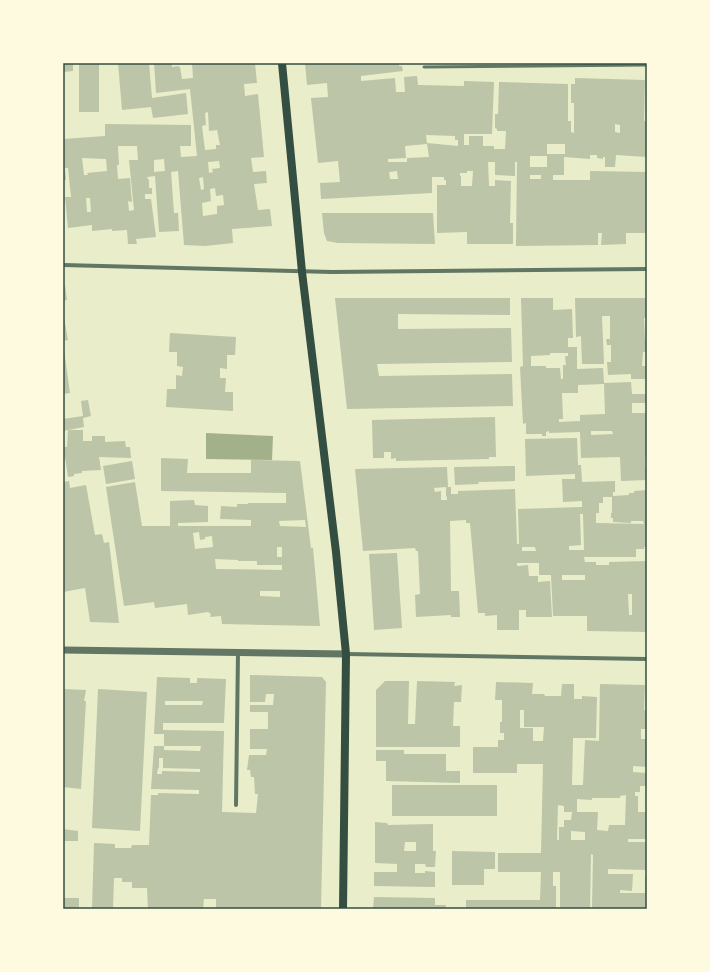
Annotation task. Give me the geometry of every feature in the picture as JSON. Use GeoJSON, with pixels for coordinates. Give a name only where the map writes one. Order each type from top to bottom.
{"type":"FeatureCollection","features":[{"type":"Feature","properties":{"kind":"main road"},"geometry":{"type":"LineString","coordinates":[[282,63],[302,272],[335,545],[346,654],[344,909]]}},
{"type":"Feature","properties":{"kind":"street"},"geometry":{"type":"LineString","coordinates":[[63,265],[302,272],[647,269]]}},
{"type":"Feature","properties":{"kind":"street"},"geometry":{"type":"LineString","coordinates":[[63,650],[647,659]]}},
{"type":"Feature","properties":{"kind":"street"},"geometry":{"type":"LineString","coordinates":[[236,805],[238,652]]}},
{"type":"Feature","properties":{"kind":"lane"},"geometry":{"type":"LineString","coordinates":[[424,67],[647,66]]}},
{"type":"Feature","properties":{"kind":"shaded area"},"geometry":{"type":"Polygon","coordinates":[[[206,433],[273,436],[272,460],[206,459],[206,433]]]}},
{"type":"Feature","properties":{"kind":"building"},"geometry":{"type":"Polygon","coordinates":[[[63,63],[73,63],[73,71],[63,72],[63,63]]]}},
{"type":"Feature","properties":{"kind":"building"},"geometry":{"type":"Polygon","coordinates":[[[79,63],[99,63],[99,112],[79,112],[79,63]]]}},
{"type":"Feature","properties":{"kind":"building"},"geometry":{"type":"Polygon","coordinates":[[[118,63],[149,63],[152,98],[186,93],[188,114],[153,118],[151,107],[122,110],[118,63]]]}},
{"type":"Feature","properties":{"kind":"building"},"geometry":{"type":"Polygon","coordinates":[[[154,63],[172,63],[172,67],[180,67],[182,79],[193,78],[192,63],[255,63],[257,83],[244,84],[245,96],[258,94],[264,157],[251,158],[253,172],[266,171],[267,183],[254,184],[258,210],[270,209],[272,226],[232,229],[233,243],[205,246],[184,245],[178,171],[171,172],[174,213],[178,213],[179,231],[159,232],[155,176],[147,177],[149,180],[149,188],[152,188],[152,194],[145,194],[145,199],[151,199],[156,237],[136,239],[137,244],[128,244],[127,230],[112,231],[112,229],[92,231],[92,225],[68,228],[65,197],[71,197],[68,168],[65,168],[66,180],[63,180],[63,139],[105,136],[105,124],[191,125],[191,146],[180,146],[181,157],[197,156],[190,89],[156,93],[154,63]],[[208,112],[205,113],[206,125],[202,126],[205,150],[216,149],[216,145],[220,145],[217,130],[209,131],[208,112]],[[118,146],[119,165],[117,165],[118,179],[130,178],[132,202],[128,201],[129,211],[134,210],[129,160],[138,160],[137,146],[118,146]],[[82,158],[84,175],[88,175],[87,173],[107,171],[106,159],[82,158]],[[164,159],[154,160],[154,172],[165,171],[164,159]],[[219,161],[208,162],[209,173],[213,172],[212,169],[220,168],[219,161]],[[203,177],[199,178],[201,190],[204,189],[203,177]],[[215,188],[210,189],[211,201],[202,203],[203,216],[217,214],[217,206],[224,205],[223,195],[216,196],[215,188]],[[86,198],[87,212],[91,212],[90,198],[86,198]]]}},
{"type":"Feature","properties":{"kind":"building"},"geometry":{"type":"Polygon","coordinates":[[[305,63],[399,63],[399,66],[402,66],[403,71],[361,76],[361,81],[395,78],[396,92],[405,92],[404,77],[417,76],[418,85],[464,86],[464,81],[494,82],[492,134],[464,134],[464,145],[469,145],[469,136],[483,136],[483,146],[494,146],[494,149],[505,149],[506,131],[497,131],[495,128],[495,114],[498,114],[499,82],[568,84],[568,121],[571,121],[571,132],[574,133],[574,103],[571,103],[571,84],[575,84],[575,78],[645,80],[644,121],[647,121],[647,157],[616,155],[615,167],[605,167],[605,157],[603,157],[603,159],[597,158],[597,155],[590,155],[590,159],[564,157],[564,175],[553,175],[553,180],[590,180],[590,171],[647,172],[647,233],[626,233],[626,244],[601,245],[602,233],[598,233],[598,245],[516,246],[517,162],[515,162],[515,176],[495,175],[495,162],[488,162],[489,186],[495,186],[495,180],[511,181],[510,223],[513,223],[513,244],[467,244],[467,232],[437,233],[437,185],[446,185],[446,180],[444,180],[444,177],[432,177],[432,193],[321,199],[320,183],[340,182],[338,161],[318,163],[311,98],[328,97],[327,83],[307,85],[305,63]],[[615,124],[615,132],[620,133],[620,125],[615,124]],[[426,135],[427,143],[458,146],[458,140],[455,140],[455,136],[426,135]],[[427,144],[405,146],[406,158],[388,159],[388,162],[407,162],[407,158],[429,157],[427,144]],[[547,144],[547,154],[565,154],[565,144],[547,144]],[[530,156],[530,167],[547,167],[547,156],[530,156]],[[397,171],[389,172],[390,179],[398,179],[397,171]],[[473,171],[460,173],[461,186],[472,186],[473,171]],[[530,175],[530,179],[541,179],[541,175],[530,175]]]}},
{"type":"Feature","properties":{"kind":"building"},"geometry":{"type":"Polygon","coordinates":[[[322,213],[433,213],[435,244],[338,243],[327,241],[324,233],[322,213]]]}},
{"type":"Feature","properties":{"kind":"building"},"geometry":{"type":"Polygon","coordinates":[[[63,285],[65,285],[67,300],[63,301],[63,285]]]}},
{"type":"Feature","properties":{"kind":"building"},"geometry":{"type":"Polygon","coordinates":[[[335,298],[510,298],[510,315],[398,314],[398,329],[511,328],[512,362],[377,364],[379,376],[512,374],[513,406],[347,409],[335,298]]]}},
{"type":"Feature","properties":{"kind":"building"},"geometry":{"type":"Polygon","coordinates":[[[521,298],[553,298],[553,310],[572,309],[573,338],[568,338],[568,347],[577,347],[577,369],[603,368],[604,383],[631,382],[632,394],[647,394],[647,403],[632,403],[632,413],[647,413],[647,456],[645,456],[645,467],[647,467],[647,480],[621,481],[620,457],[581,458],[580,432],[549,433],[549,431],[546,432],[546,436],[542,436],[542,434],[526,434],[526,423],[523,424],[520,367],[523,366],[521,298]],[[550,353],[550,355],[531,356],[531,366],[560,368],[561,379],[563,379],[563,365],[566,365],[565,356],[568,356],[568,353],[550,353]],[[604,384],[578,385],[578,393],[562,393],[563,419],[559,419],[559,422],[580,421],[580,415],[605,414],[604,384]],[[591,431],[591,435],[613,434],[612,431],[591,431]]]}},
{"type":"Feature","properties":{"kind":"building"},"geometry":{"type":"Polygon","coordinates":[[[575,298],[647,298],[647,318],[644,318],[647,352],[643,352],[642,366],[647,366],[647,379],[631,379],[631,374],[608,375],[607,362],[611,362],[611,345],[607,345],[606,339],[610,339],[610,316],[602,316],[604,364],[582,364],[581,336],[576,337],[575,298]]]}},
{"type":"Feature","properties":{"kind":"building"},"geometry":{"type":"Polygon","coordinates":[[[63,312],[68,340],[63,341],[63,312]]]}},
{"type":"Feature","properties":{"kind":"building"},"geometry":{"type":"Polygon","coordinates":[[[170,333],[236,337],[235,355],[227,355],[227,369],[220,368],[220,378],[226,378],[225,392],[233,392],[233,411],[166,407],[167,389],[176,389],[176,375],[182,376],[183,367],[177,366],[177,352],[169,352],[170,333]]]}},
{"type":"Feature","properties":{"kind":"building"},"geometry":{"type":"Polygon","coordinates":[[[64,350],[70,393],[63,394],[63,351],[64,350]]]}},
{"type":"Feature","properties":{"kind":"building"},"geometry":{"type":"Polygon","coordinates":[[[88,400],[91,416],[83,418],[84,427],[63,431],[63,419],[83,416],[81,401],[88,400]]]}},
{"type":"Feature","properties":{"kind":"building"},"geometry":{"type":"Polygon","coordinates":[[[495,417],[496,457],[489,457],[489,459],[396,461],[396,458],[391,459],[391,452],[384,452],[384,458],[373,458],[372,420],[495,417]]]}},
{"type":"Feature","properties":{"kind":"building"},"geometry":{"type":"Polygon","coordinates":[[[68,430],[83,430],[83,441],[92,441],[92,436],[105,436],[105,442],[125,441],[126,447],[130,447],[131,458],[99,457],[101,470],[82,471],[82,473],[74,474],[74,476],[68,477],[65,457],[63,457],[63,447],[67,447],[68,430]]]}},
{"type":"Feature","properties":{"kind":"building"},"geometry":{"type":"Polygon","coordinates":[[[577,438],[578,465],[581,465],[582,482],[615,481],[615,492],[613,492],[613,496],[629,495],[629,493],[634,493],[634,491],[647,490],[647,547],[644,547],[644,549],[636,549],[636,557],[584,557],[585,562],[596,562],[596,565],[609,565],[609,562],[647,561],[647,632],[587,631],[587,616],[553,616],[551,575],[539,575],[539,563],[517,563],[517,566],[528,565],[529,576],[538,576],[538,582],[550,581],[552,617],[526,617],[526,610],[519,610],[519,630],[497,630],[497,615],[485,616],[485,613],[478,613],[470,523],[466,523],[466,520],[450,521],[451,591],[459,591],[460,617],[451,617],[451,615],[416,617],[415,595],[420,594],[418,551],[416,551],[415,548],[363,551],[355,469],[447,467],[448,487],[451,487],[451,494],[458,494],[458,491],[515,489],[517,544],[519,544],[518,509],[582,507],[582,501],[563,502],[562,479],[575,479],[575,474],[526,476],[525,439],[577,438]],[[446,487],[434,488],[435,492],[441,491],[441,500],[447,500],[446,487]],[[603,497],[603,503],[599,503],[599,513],[596,513],[596,523],[644,524],[643,521],[631,521],[631,523],[613,522],[613,518],[611,518],[612,497],[603,497]],[[580,514],[581,545],[569,546],[569,550],[584,550],[583,514],[580,514]],[[522,547],[522,551],[536,551],[535,547],[522,547]],[[562,575],[562,580],[585,580],[585,575],[562,575]],[[628,594],[629,615],[632,615],[632,594],[628,594]]]}},
{"type":"Feature","properties":{"kind":"building"},"geometry":{"type":"Polygon","coordinates":[[[161,458],[188,459],[187,473],[251,473],[251,460],[300,461],[311,548],[313,548],[320,626],[222,624],[221,616],[210,617],[211,614],[208,612],[188,615],[187,604],[155,608],[154,602],[124,606],[106,487],[135,482],[142,526],[170,526],[170,501],[194,500],[195,505],[208,506],[208,522],[178,523],[178,526],[251,526],[251,520],[220,519],[221,506],[237,507],[237,504],[248,503],[286,503],[286,493],[161,491],[161,458]],[[305,520],[279,521],[280,526],[306,527],[305,520]],[[199,532],[193,533],[195,549],[213,547],[212,536],[205,537],[205,539],[200,540],[199,532]],[[277,547],[277,557],[282,557],[282,547],[277,547]],[[215,559],[216,569],[282,570],[282,565],[257,565],[257,561],[215,559]],[[260,591],[260,596],[280,597],[280,591],[260,591]]]}},
{"type":"Feature","properties":{"kind":"building"},"geometry":{"type":"Polygon","coordinates":[[[132,461],[135,479],[106,484],[103,466],[132,461]]]}},
{"type":"Feature","properties":{"kind":"building"},"geometry":{"type":"Polygon","coordinates":[[[515,466],[515,481],[478,482],[479,484],[455,485],[454,467],[515,466]]]}},
{"type":"Feature","properties":{"kind":"building"},"geometry":{"type":"Polygon","coordinates":[[[69,481],[70,488],[86,485],[95,535],[102,534],[104,543],[109,542],[119,623],[90,622],[85,588],[63,592],[63,482],[69,481]]]}},
{"type":"Feature","properties":{"kind":"building"},"geometry":{"type":"Polygon","coordinates":[[[397,553],[402,628],[374,630],[369,554],[397,553]]]}},
{"type":"Feature","properties":{"kind":"building"},"geometry":{"type":"Polygon","coordinates":[[[250,675],[322,677],[326,682],[321,909],[216,909],[216,899],[204,899],[203,909],[148,909],[147,888],[132,888],[132,882],[122,882],[122,878],[114,878],[113,909],[92,909],[94,843],[115,844],[115,848],[131,848],[132,845],[149,845],[151,795],[158,795],[158,793],[199,794],[199,790],[151,789],[154,746],[164,746],[164,734],[154,734],[157,677],[190,678],[190,683],[197,683],[197,678],[226,679],[224,723],[163,723],[163,730],[224,731],[222,812],[256,813],[258,794],[255,794],[254,777],[251,777],[250,770],[247,770],[249,755],[266,755],[267,749],[250,749],[250,729],[268,729],[268,712],[250,712],[250,705],[273,705],[274,694],[266,694],[265,702],[250,702],[250,675]],[[165,701],[165,705],[202,705],[203,701],[165,701]],[[164,746],[164,750],[200,751],[201,746],[164,746]],[[159,758],[159,768],[157,774],[162,774],[162,771],[200,772],[200,769],[163,768],[163,758],[159,758]]]}},
{"type":"Feature","properties":{"kind":"building"},"geometry":{"type":"Polygon","coordinates":[[[385,681],[409,681],[408,724],[415,724],[417,681],[455,682],[454,686],[462,685],[461,702],[454,702],[453,726],[460,726],[460,747],[376,747],[376,690],[385,681]]]}},
{"type":"Feature","properties":{"kind":"building"},"geometry":{"type":"Polygon","coordinates":[[[496,682],[533,683],[532,694],[544,694],[545,696],[561,696],[562,684],[574,684],[574,699],[582,699],[582,696],[597,697],[596,738],[573,738],[572,785],[583,785],[585,740],[599,741],[600,684],[645,685],[644,710],[647,710],[647,729],[641,729],[641,739],[647,739],[647,767],[633,766],[633,772],[647,773],[647,786],[640,786],[640,792],[635,792],[635,796],[638,796],[638,812],[647,812],[647,839],[628,839],[628,842],[647,842],[647,870],[608,869],[608,874],[633,874],[632,891],[620,890],[620,893],[645,893],[645,877],[647,877],[647,909],[593,909],[593,855],[591,854],[590,909],[560,909],[560,872],[553,872],[553,886],[556,886],[556,909],[466,909],[466,900],[540,900],[541,872],[498,872],[498,853],[541,853],[543,764],[517,764],[517,773],[473,773],[473,747],[498,747],[498,740],[504,740],[504,733],[500,733],[500,722],[502,722],[502,700],[495,700],[496,682]],[[520,710],[520,728],[533,728],[533,741],[543,741],[544,727],[524,727],[524,710],[520,710]],[[626,795],[620,796],[620,798],[592,798],[592,800],[577,799],[577,812],[598,812],[597,830],[608,831],[609,825],[625,825],[626,795]],[[558,805],[557,840],[559,840],[559,827],[564,827],[564,820],[571,820],[572,812],[564,812],[564,806],[558,805]],[[571,831],[571,840],[585,840],[585,832],[571,831]]]}},
{"type":"Feature","properties":{"kind":"building"},"geometry":{"type":"Polygon","coordinates":[[[63,689],[86,690],[84,701],[86,701],[81,789],[63,787],[63,689]]]}},
{"type":"Feature","properties":{"kind":"building"},"geometry":{"type":"Polygon","coordinates":[[[98,689],[147,692],[140,831],[92,828],[98,689]]]}},
{"type":"Feature","properties":{"kind":"building"},"geometry":{"type":"Polygon","coordinates":[[[376,750],[404,750],[404,754],[446,754],[446,771],[460,771],[460,783],[386,781],[386,761],[376,761],[376,750]]]}},
{"type":"Feature","properties":{"kind":"building"},"geometry":{"type":"Polygon","coordinates":[[[392,785],[497,785],[497,816],[392,816],[392,785]]]}},
{"type":"Feature","properties":{"kind":"building"},"geometry":{"type":"Polygon","coordinates":[[[375,822],[387,823],[388,825],[433,824],[433,851],[436,851],[435,867],[426,867],[425,864],[415,864],[415,873],[425,873],[425,871],[435,872],[435,887],[374,886],[374,872],[397,872],[397,864],[375,863],[375,822]],[[405,842],[404,851],[416,851],[416,842],[405,842]]]}},
{"type":"Feature","properties":{"kind":"building"},"geometry":{"type":"Polygon","coordinates":[[[63,829],[78,831],[78,841],[63,841],[63,829]]]}},
{"type":"Feature","properties":{"kind":"building"},"geometry":{"type":"Polygon","coordinates":[[[452,851],[495,852],[495,869],[484,869],[484,885],[452,885],[452,851]]]}},
{"type":"Feature","properties":{"kind":"building"},"geometry":{"type":"Polygon","coordinates":[[[374,897],[435,898],[435,905],[446,905],[445,909],[373,909],[374,897]]]}},
{"type":"Feature","properties":{"kind":"building"},"geometry":{"type":"Polygon","coordinates":[[[63,898],[79,898],[79,909],[63,909],[63,898]]]}}]}
